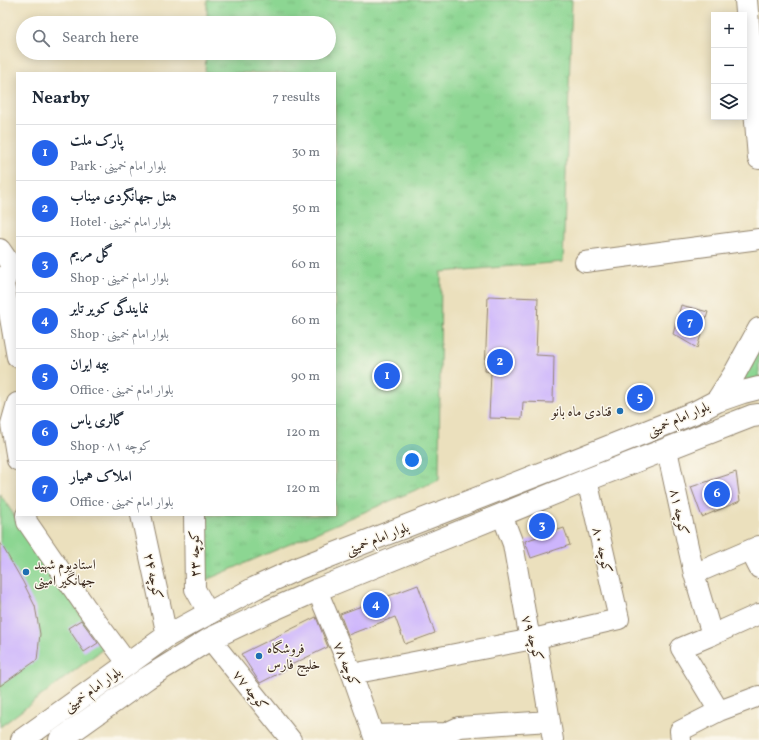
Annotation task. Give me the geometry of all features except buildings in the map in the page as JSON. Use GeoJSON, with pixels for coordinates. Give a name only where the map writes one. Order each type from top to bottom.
{"type":"FeatureCollection","features":[{"type":"Feature","properties":{"kind":"main road"},"geometry":{"type":"LineString","coordinates":[[746,0],[759,158]]}},
{"type":"Feature","properties":{"kind":"main road"},"geometry":{"type":"LineString","coordinates":[[717,401],[735,373],[759,329]]}},
{"type":"Feature","properties":{"kind":"main road","name":"بلوار امام خمینی"},"geometry":{"type":"LineString","coordinates":[[22,740],[167,636],[255,588],[299,568],[696,412],[717,401],[759,388]]}},
{"type":"Feature","properties":{"kind":"main road","name":"بلوار امام خمینی"},"geometry":{"type":"LineString","coordinates":[[60,740],[147,678],[210,639],[317,590],[587,480],[752,416],[759,415]]}},
{"type":"Feature","properties":{"kind":"street"},"geometry":{"type":"LineString","coordinates":[[585,262],[759,239]]}},
{"type":"Feature","properties":{"kind":"street"},"geometry":{"type":"LineString","coordinates":[[0,249],[9,269],[4,284],[16,351]]}},
{"type":"Feature","properties":{"kind":"street"},"geometry":{"type":"LineString","coordinates":[[16,407],[11,424],[16,454]]}},
{"type":"Feature","properties":{"kind":"street","name":"کوچه ۸۱"},"geometry":{"type":"LineString","coordinates":[[666,450],[694,574],[712,635]]}},
{"type":"Feature","properties":{"kind":"street","name":"کوچه ۸۰"},"geometry":{"type":"LineString","coordinates":[[533,639],[619,619],[587,480]]}},
{"type":"Feature","properties":{"kind":"street","name":"کوچه ۷۹"},"geometry":{"type":"LineString","coordinates":[[502,515],[513,544],[528,629],[538,649],[551,730]]}},
{"type":"Feature","properties":{"kind":"street"},"geometry":{"type":"LineString","coordinates":[[26,516],[27,522],[85,606],[128,664]]}},
{"type":"Feature","properties":{"kind":"street","name":"کوچه ۲۴"},"geometry":{"type":"LineString","coordinates":[[141,516],[167,636]]}},
{"type":"Feature","properties":{"kind":"street","name":"کوچه ۲۳"},"geometry":{"type":"LineString","coordinates":[[194,516],[195,589],[209,614]]}},
{"type":"Feature","properties":{"kind":"street"},"geometry":{"type":"LineString","coordinates":[[694,574],[755,548],[759,568]]}},
{"type":"Feature","properties":{"kind":"street","name":"کوچه ۷۸"},"geometry":{"type":"LineString","coordinates":[[317,590],[352,674],[374,738]]}},
{"type":"Feature","properties":{"kind":"street"},"geometry":{"type":"LineString","coordinates":[[719,711],[681,648],[759,614]]}},
{"type":"Feature","properties":{"kind":"street","name":"کوچه ۷۷"},"geometry":{"type":"LineString","coordinates":[[210,639],[291,740]]}},
{"type":"Feature","properties":{"kind":"street"},"geometry":{"type":"LineString","coordinates":[[352,674],[533,639]]}},
{"type":"Feature","properties":{"kind":"street"},"geometry":{"type":"LineString","coordinates":[[681,740],[680,731],[719,711],[759,696]]}},
{"type":"Feature","properties":{"kind":"street"},"geometry":{"type":"LineString","coordinates":[[374,738],[446,733],[459,727],[551,730]]}},
{"type":"Feature","properties":{"kind":"green space"},"geometry":{"type":"Polygon","coordinates":[[[207,0],[572,0],[563,262],[441,272],[439,480],[199,583],[199,516],[336,516],[336,72],[205,72],[206,60],[336,60],[336,16],[207,16],[207,0]]]}},
{"type":"Feature","properties":{"kind":"green space"},"geometry":{"type":"Polygon","coordinates":[[[759,338],[759,384],[729,392],[759,338]]]}},
{"type":"Feature","properties":{"kind":"green space","name":"استادیوم شهید جهانگیر امینی"},"geometry":{"type":"Polygon","coordinates":[[[0,494],[103,649],[0,727],[0,494]]]}},
{"type":"Feature","properties":{"kind":"place","name":"املاک همیار"},"geometry":{"type":"Point","coordinates":[690,323]}},
{"type":"Feature","properties":{"kind":"place","name":"هتل جهانگردی میناب"},"geometry":{"type":"Point","coordinates":[500,362]}},
{"type":"Feature","properties":{"kind":"place","name":"پارک ملت"},"geometry":{"type":"Point","coordinates":[387,376]}},
{"type":"Feature","properties":{"kind":"place","name":"بیمه ایران"},"geometry":{"type":"Point","coordinates":[640,398]}},
{"type":"Feature","properties":{"kind":"place","name":"قنادی ماه بانو"},"geometry":{"type":"Point","coordinates":[620,411]}},
{"type":"Feature","properties":{"kind":"place","name":"گالری یاس"},"geometry":{"type":"Point","coordinates":[717,494]}},
{"type":"Feature","properties":{"kind":"place","name":"گل مریم"},"geometry":{"type":"Point","coordinates":[542,526]}},
{"type":"Feature","properties":{"kind":"place","name":"استادیوم شهید جهانگیر امینی"},"geometry":{"type":"Point","coordinates":[26,572]}},
{"type":"Feature","properties":{"kind":"place","name":"نمایندگی کویر تایر"},"geometry":{"type":"Point","coordinates":[376,605]}},
{"type":"Feature","properties":{"kind":"place","name":"فروشگاه خلیج فارس"},"geometry":{"type":"Point","coordinates":[259,656]}}]}
